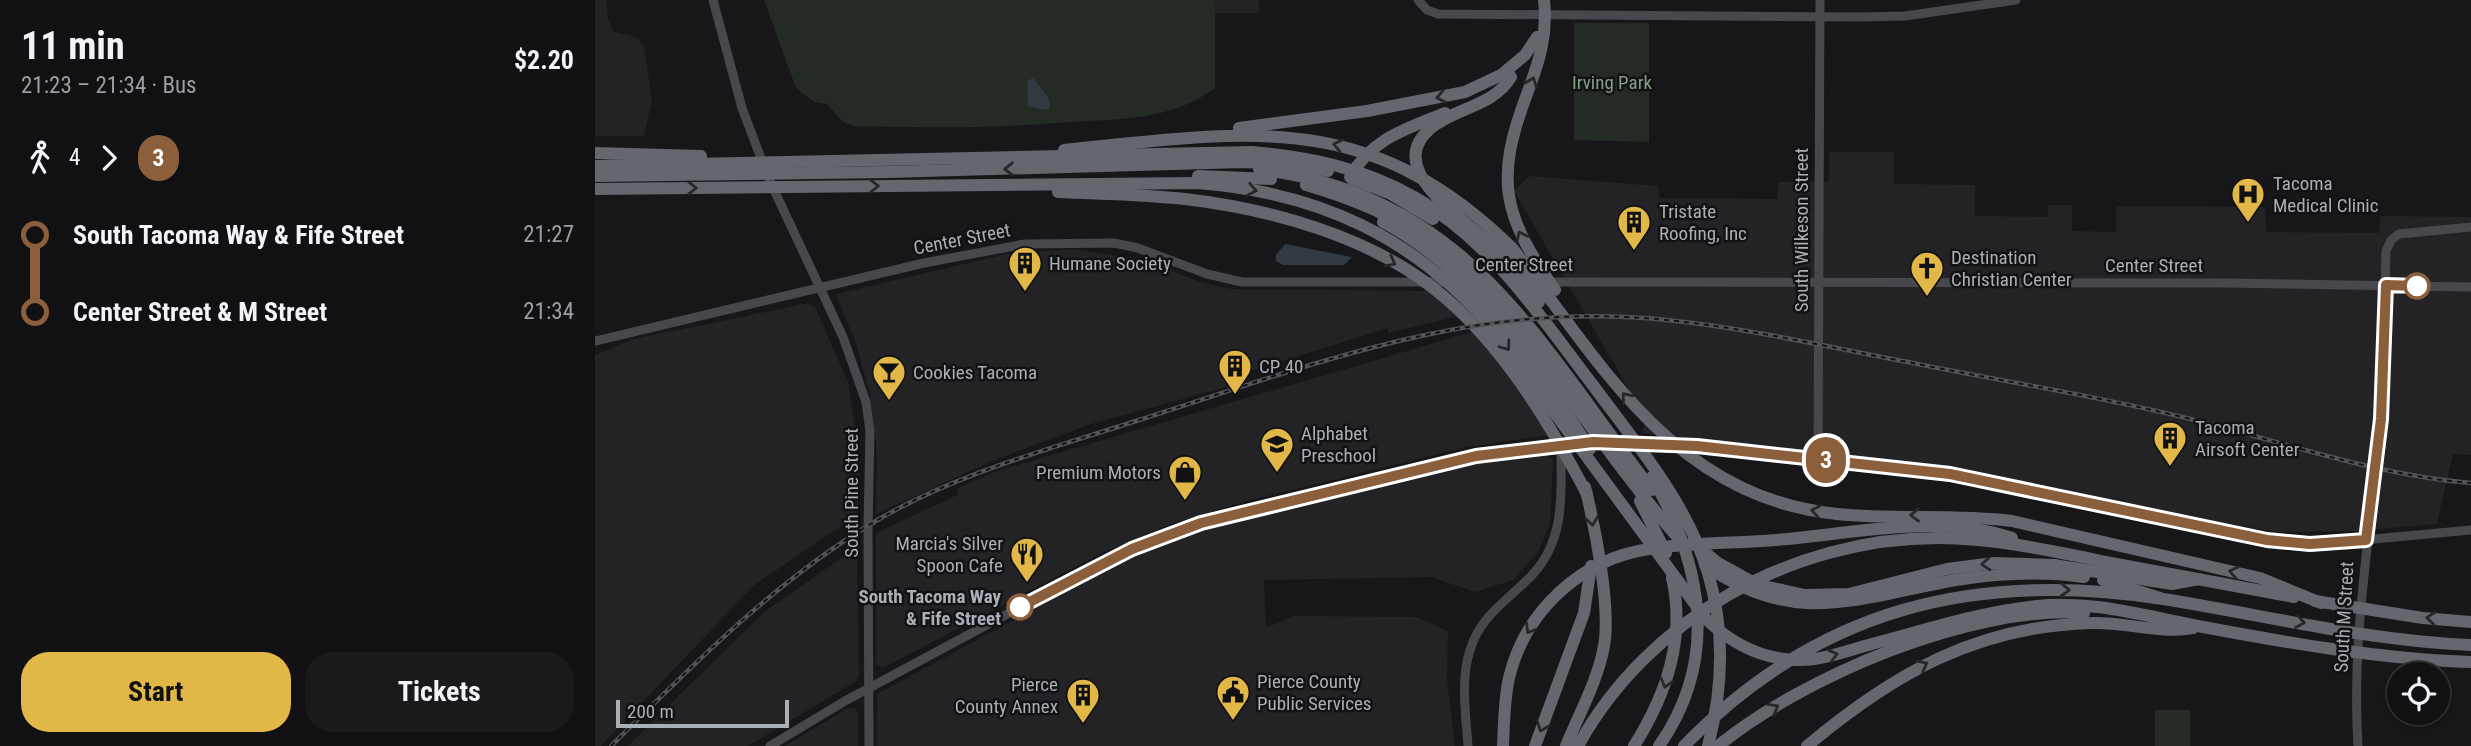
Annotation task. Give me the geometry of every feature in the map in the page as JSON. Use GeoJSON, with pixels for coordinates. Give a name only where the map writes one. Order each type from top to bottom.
{"type":"FeatureCollection","features":[{"type":"Feature","properties":{"kind":"highway"},"geometry":{"type":"LineString","coordinates":[[1544,0],[1537,37],[1525,61],[1504,89],[1435,125],[1420,144],[1416,160],[1425,187],[1473,227],[1513,266],[1576,356],[1581,370]]}},
{"type":"Feature","properties":{"kind":"highway"},"geometry":{"type":"LineString","coordinates":[[1544,0],[1544,44],[1510,146],[1508,194],[1519,233],[1595,356]]}},
{"type":"Feature","properties":{"kind":"highway"},"geometry":{"type":"LineString","coordinates":[[1015,157],[1367,111],[1465,92],[1501,75],[1525,55],[1537,37]]}},
{"type":"Feature","properties":{"kind":"highway"},"geometry":{"type":"LineString","coordinates":[[1329,233],[1340,199],[1358,164],[1369,151],[1411,125],[1489,94],[1511,77]]}},
{"type":"Feature","properties":{"kind":"highway"},"geometry":{"type":"LineString","coordinates":[[1123,144],[1245,134],[1307,139],[1387,160],[1409,169],[1445,191],[1513,249],[1655,429],[1700,466],[1752,494],[1790,506],[1837,514],[1951,515],[2012,521],[2260,578],[2326,603]]}},
{"type":"Feature","properties":{"kind":"highway"},"geometry":{"type":"LineString","coordinates":[[595,176],[746,163],[798,168],[1015,157],[1252,152],[1294,156],[1358,172],[1452,222],[1492,258],[1581,370],[1666,485],[1688,523],[1702,556],[1717,613],[1720,657],[1717,706],[1708,746]]}},
{"type":"Feature","properties":{"kind":"highway"},"geometry":{"type":"LineString","coordinates":[[595,153],[798,168],[1254,168],[1333,184],[1446,242],[1494,285],[1633,465],[1706,554],[1745,579],[1781,592],[1822,596],[1849,594],[1947,569],[1994,563],[2054,565],[2172,584],[2199,579]]}},
{"type":"Feature","properties":{"kind":"highway"},"geometry":{"type":"LineString","coordinates":[[1139,166],[1242,162],[1295,164],[1353,179],[1414,202],[1455,234],[1502,279],[1649,472],[1675,520],[1691,562],[1698,628],[1694,666],[1682,704],[1659,746]]}},
{"type":"Feature","properties":{"kind":"highway"},"geometry":{"type":"LineString","coordinates":[[595,166],[729,165]]}},
{"type":"Feature","properties":{"kind":"highway"},"geometry":{"type":"LineString","coordinates":[[1136,183],[1179,175],[1278,179],[1391,212],[1433,243],[1496,300],[1615,458],[1691,553],[1723,577],[1772,598],[1806,604],[1837,604],[1956,580],[2045,573],[2112,581],[2160,598]]}},
{"type":"Feature","properties":{"kind":"highway"},"geometry":{"type":"LineString","coordinates":[[595,189],[1136,183],[1238,187],[1284,197],[1340,214],[1391,240],[1444,277],[1493,329],[1706,619],[1735,643],[1764,655],[1801,660],[2017,608],[2068,604],[2129,610],[2201,627],[2389,656],[2471,662]]}},
{"type":"Feature","properties":{"kind":"highway"},"geometry":{"type":"LineString","coordinates":[[1023,185],[1053,191],[1162,197],[1232,206],[1329,233],[1407,270],[1436,290],[1473,324],[1546,424],[1587,494]]}},
{"type":"Feature","properties":{"kind":"highway"},"geometry":{"type":"LineString","coordinates":[[595,196],[622,194],[644,188]]}},
{"type":"Feature","properties":{"kind":"highway"},"geometry":{"type":"LineString","coordinates":[[1340,199],[1393,228],[1433,255],[1484,301],[1546,382],[1642,533]]}},
{"type":"Feature","properties":{"kind":"highway"},"geometry":{"type":"LineString","coordinates":[[1531,381],[1570,448],[1587,494],[1604,604],[1604,647],[1566,746]]}},
{"type":"Feature","properties":{"kind":"highway"},"geometry":{"type":"LineString","coordinates":[[1615,458],[1661,541],[1673,584],[1675,607],[1671,662],[1660,702],[1634,746]]}},
{"type":"Feature","properties":{"kind":"highway"},"geometry":{"type":"LineString","coordinates":[[1503,746],[1505,701],[1516,655],[1535,619],[1576,579],[1604,562],[1640,550],[1926,527],[2003,535],[2046,550]]}},
{"type":"Feature","properties":{"kind":"highway"},"geometry":{"type":"LineString","coordinates":[[1578,746],[1615,692],[1659,645],[1731,591],[1771,573],[1820,556],[1905,539],[1961,540],[2046,550],[2326,603],[2471,622]]}},
{"type":"Feature","properties":{"kind":"highway"},"geometry":{"type":"LineString","coordinates":[[1535,746],[1584,613],[1595,548]]}},
{"type":"Feature","properties":{"kind":"highway"},"geometry":{"type":"LineString","coordinates":[[1684,746],[1723,708],[1763,675],[1810,646],[1871,619],[1979,594],[2057,590],[2160,598],[2330,627],[2471,645]]}},
{"type":"Feature","properties":{"kind":"highway"},"geometry":{"type":"LineString","coordinates":[[1718,746],[1758,717],[1839,673],[1933,638],[1990,623],[2052,613],[2147,616]]}},
{"type":"Feature","properties":{"kind":"highway"},"geometry":{"type":"LineString","coordinates":[[1807,746],[1877,690],[1936,658],[1971,644],[2019,631],[2069,624],[2106,624],[2178,631],[2201,627]]}},
{"type":"Feature","properties":{"kind":"main road","name":"South Pine Street"},"geometry":{"type":"LineString","coordinates":[[713,0],[742,108],[768,177],[855,367],[870,426],[869,746]]}},
{"type":"Feature","properties":{"kind":"main road","name":"South Wilkeson Street"},"geometry":{"type":"LineString","coordinates":[[1818,459],[1820,0]]}},
{"type":"Feature","properties":{"kind":"main road"},"geometry":{"type":"LineString","coordinates":[[1419,2],[1438,14],[1820,17],[1905,16],[2015,0]]}},
{"type":"Feature","properties":{"kind":"main road","name":"South M Street"},"geometry":{"type":"LineString","coordinates":[[2358,746],[2357,675],[2366,540],[2379,444],[2386,251],[2391,240],[2403,233],[2471,227]]}},
{"type":"Feature","properties":{"kind":"main road","name":"Center Street"},"geometry":{"type":"LineString","coordinates":[[595,341],[972,253],[1025,244],[1082,241],[1138,248],[1207,274],[1242,282],[1819,282],[2471,287]]}},
{"type":"Feature","properties":{"kind":"main road"},"geometry":{"type":"LineString","coordinates":[[770,746],[869,688],[1089,570],[1184,529],[1476,456],[1561,445],[1660,443],[1950,474],[2267,540],[2310,544],[2471,530]]}},
{"type":"Feature","properties":{"kind":"main road"},"geometry":{"type":"LineString","coordinates":[[1468,746],[1465,688],[1470,649],[1490,613],[1532,575],[1552,545],[1561,514],[1561,445]]}},
{"type":"Feature","properties":{"kind":"shaded area"},"geometry":{"type":"Polygon","coordinates":[[[595,0],[606,0],[608,19],[614,32],[636,37],[644,46],[652,101],[644,136],[595,136],[595,0]]]}},
{"type":"Feature","properties":{"kind":"shaded area"},"geometry":{"type":"Polygon","coordinates":[[[1215,0],[1259,0],[1259,13],[1215,13],[1215,0]]]}},
{"type":"Feature","properties":{"kind":"shaded area"},"geometry":{"type":"Polygon","coordinates":[[[1033,78],[1048,97],[1048,110],[1028,107],[1027,81],[1033,78]]]}},
{"type":"Feature","properties":{"kind":"shaded area"},"geometry":{"type":"Polygon","coordinates":[[[1829,152],[1894,152],[1894,184],[1975,185],[1975,216],[2048,217],[2048,205],[2072,205],[2072,231],[2116,232],[2116,206],[2265,207],[2266,232],[2379,233],[2380,216],[2471,217],[2471,455],[2453,454],[2437,524],[2356,531],[2276,532],[1831,453],[1641,433],[1647,421],[1514,191],[1529,176],[1658,186],[1659,198],[1778,199],[1778,182],[1829,182],[1829,152]]]}},
{"type":"Feature","properties":{"kind":"shaded area"},"geometry":{"type":"Polygon","coordinates":[[[1285,244],[1352,257],[1344,265],[1283,265],[1276,261],[1276,255],[1285,244]]]}},
{"type":"Feature","properties":{"kind":"shaded area"},"geometry":{"type":"Polygon","coordinates":[[[1072,249],[1145,260],[1197,281],[1231,289],[1440,291],[1467,314],[1388,333],[1388,328],[1225,379],[1227,387],[1091,424],[992,461],[876,514],[877,451],[870,395],[857,347],[836,294],[1007,254],[1072,249]]]}},
{"type":"Feature","properties":{"kind":"shaded area"},"geometry":{"type":"Polygon","coordinates":[[[809,303],[815,307],[848,382],[860,462],[857,515],[753,586],[601,746],[595,746],[595,355],[634,339],[809,303]]]}},
{"type":"Feature","properties":{"kind":"shaded area"},"geometry":{"type":"Polygon","coordinates":[[[1479,330],[1550,435],[1467,447],[1246,501],[1171,524],[1098,555],[883,668],[876,665],[876,533],[957,495],[958,488],[997,471],[1479,330]]]}},
{"type":"Feature","properties":{"kind":"shaded area"},"geometry":{"type":"Polygon","coordinates":[[[1545,454],[1553,460],[1550,524],[1537,554],[1513,580],[1475,592],[1431,577],[1264,580],[1266,628],[1293,616],[1416,617],[1448,631],[1447,679],[1455,746],[877,746],[877,694],[1145,549],[1213,526],[1485,462],[1545,454]]]}},
{"type":"Feature","properties":{"kind":"shaded area"},"geometry":{"type":"Polygon","coordinates":[[[854,549],[857,552],[859,677],[855,682],[748,746],[628,746],[763,613],[854,549]]]}},
{"type":"Feature","properties":{"kind":"shaded area"},"geometry":{"type":"Polygon","coordinates":[[[848,708],[855,708],[858,713],[858,746],[785,746],[848,708]]]}},
{"type":"Feature","properties":{"kind":"green space"},"geometry":{"type":"Polygon","coordinates":[[[764,0],[1215,0],[1215,88],[1182,106],[1128,118],[990,126],[855,126],[843,122],[827,104],[814,102],[796,88],[764,0]]]}},
{"type":"Feature","properties":{"kind":"green space","name":"Irving Park"},"geometry":{"type":"Polygon","coordinates":[[[1574,23],[1649,23],[1649,142],[1574,140],[1574,23]]]}},
{"type":"Feature","properties":{"kind":"green space"},"geometry":{"type":"Polygon","coordinates":[[[2155,710],[2190,710],[2190,746],[2155,746],[2155,710]]]}},
{"type":"Feature","properties":{"kind":"railway"},"geometry":{"type":"LineString","coordinates":[[611,746],[702,657],[766,600],[833,548],[901,507],[967,477],[1001,465],[1270,378],[1398,341],[1463,328],[1529,319],[1596,316],[1666,320],[1728,328],[2112,401],[2360,464],[2434,479],[2471,483]]}},
{"type":"Feature","properties":{"kind":"bus line","name":"3"},"geometry":{"type":"LineString","coordinates":[[1020,607],[1132,549],[1201,523],[1476,456],[1538,446],[1593,442],[1697,446],[1950,474],[2267,540],[2310,544],[2366,540],[2381,419],[2386,285],[2417,286]]}},
{"type":"Feature","properties":{"kind":"place","name":"Tacoma Medical Clinic"},"geometry":{"type":"Point","coordinates":[2248,224]}},
{"type":"Feature","properties":{"kind":"place","name":"Tristate Roofing, Inc"},"geometry":{"type":"Point","coordinates":[1634,252]}},
{"type":"Feature","properties":{"kind":"place","name":"Humane Society"},"geometry":{"type":"Point","coordinates":[1025,293]}},
{"type":"Feature","properties":{"kind":"place","name":"Destination Christian Center"},"geometry":{"type":"Point","coordinates":[1927,298]}},
{"type":"Feature","properties":{"kind":"place","name":"CP 40"},"geometry":{"type":"Point","coordinates":[1235,396]}},
{"type":"Feature","properties":{"kind":"place","name":"Cookies Tacoma"},"geometry":{"type":"Point","coordinates":[889,402]}},
{"type":"Feature","properties":{"kind":"place","name":"Tacoma Airsoft Center"},"geometry":{"type":"Point","coordinates":[2170,468]}},
{"type":"Feature","properties":{"kind":"place","name":"Alphabet Preschool"},"geometry":{"type":"Point","coordinates":[1277,474]}},
{"type":"Feature","properties":{"kind":"place","name":"Premium Motors"},"geometry":{"type":"Point","coordinates":[1185,502]}},
{"type":"Feature","properties":{"kind":"place","name":"Marcia's Silver Spoon Cafe"},"geometry":{"type":"Point","coordinates":[1027,584]}},
{"type":"Feature","properties":{"kind":"place","name":"South Tacoma Way & Fife Street"},"geometry":{"type":"Point","coordinates":[1020,607]}},
{"type":"Feature","properties":{"kind":"place","name":"Pierce County Public Services"},"geometry":{"type":"Point","coordinates":[1233,722]}},
{"type":"Feature","properties":{"kind":"place","name":"Pierce County Annex"},"geometry":{"type":"Point","coordinates":[1083,725]}}]}
